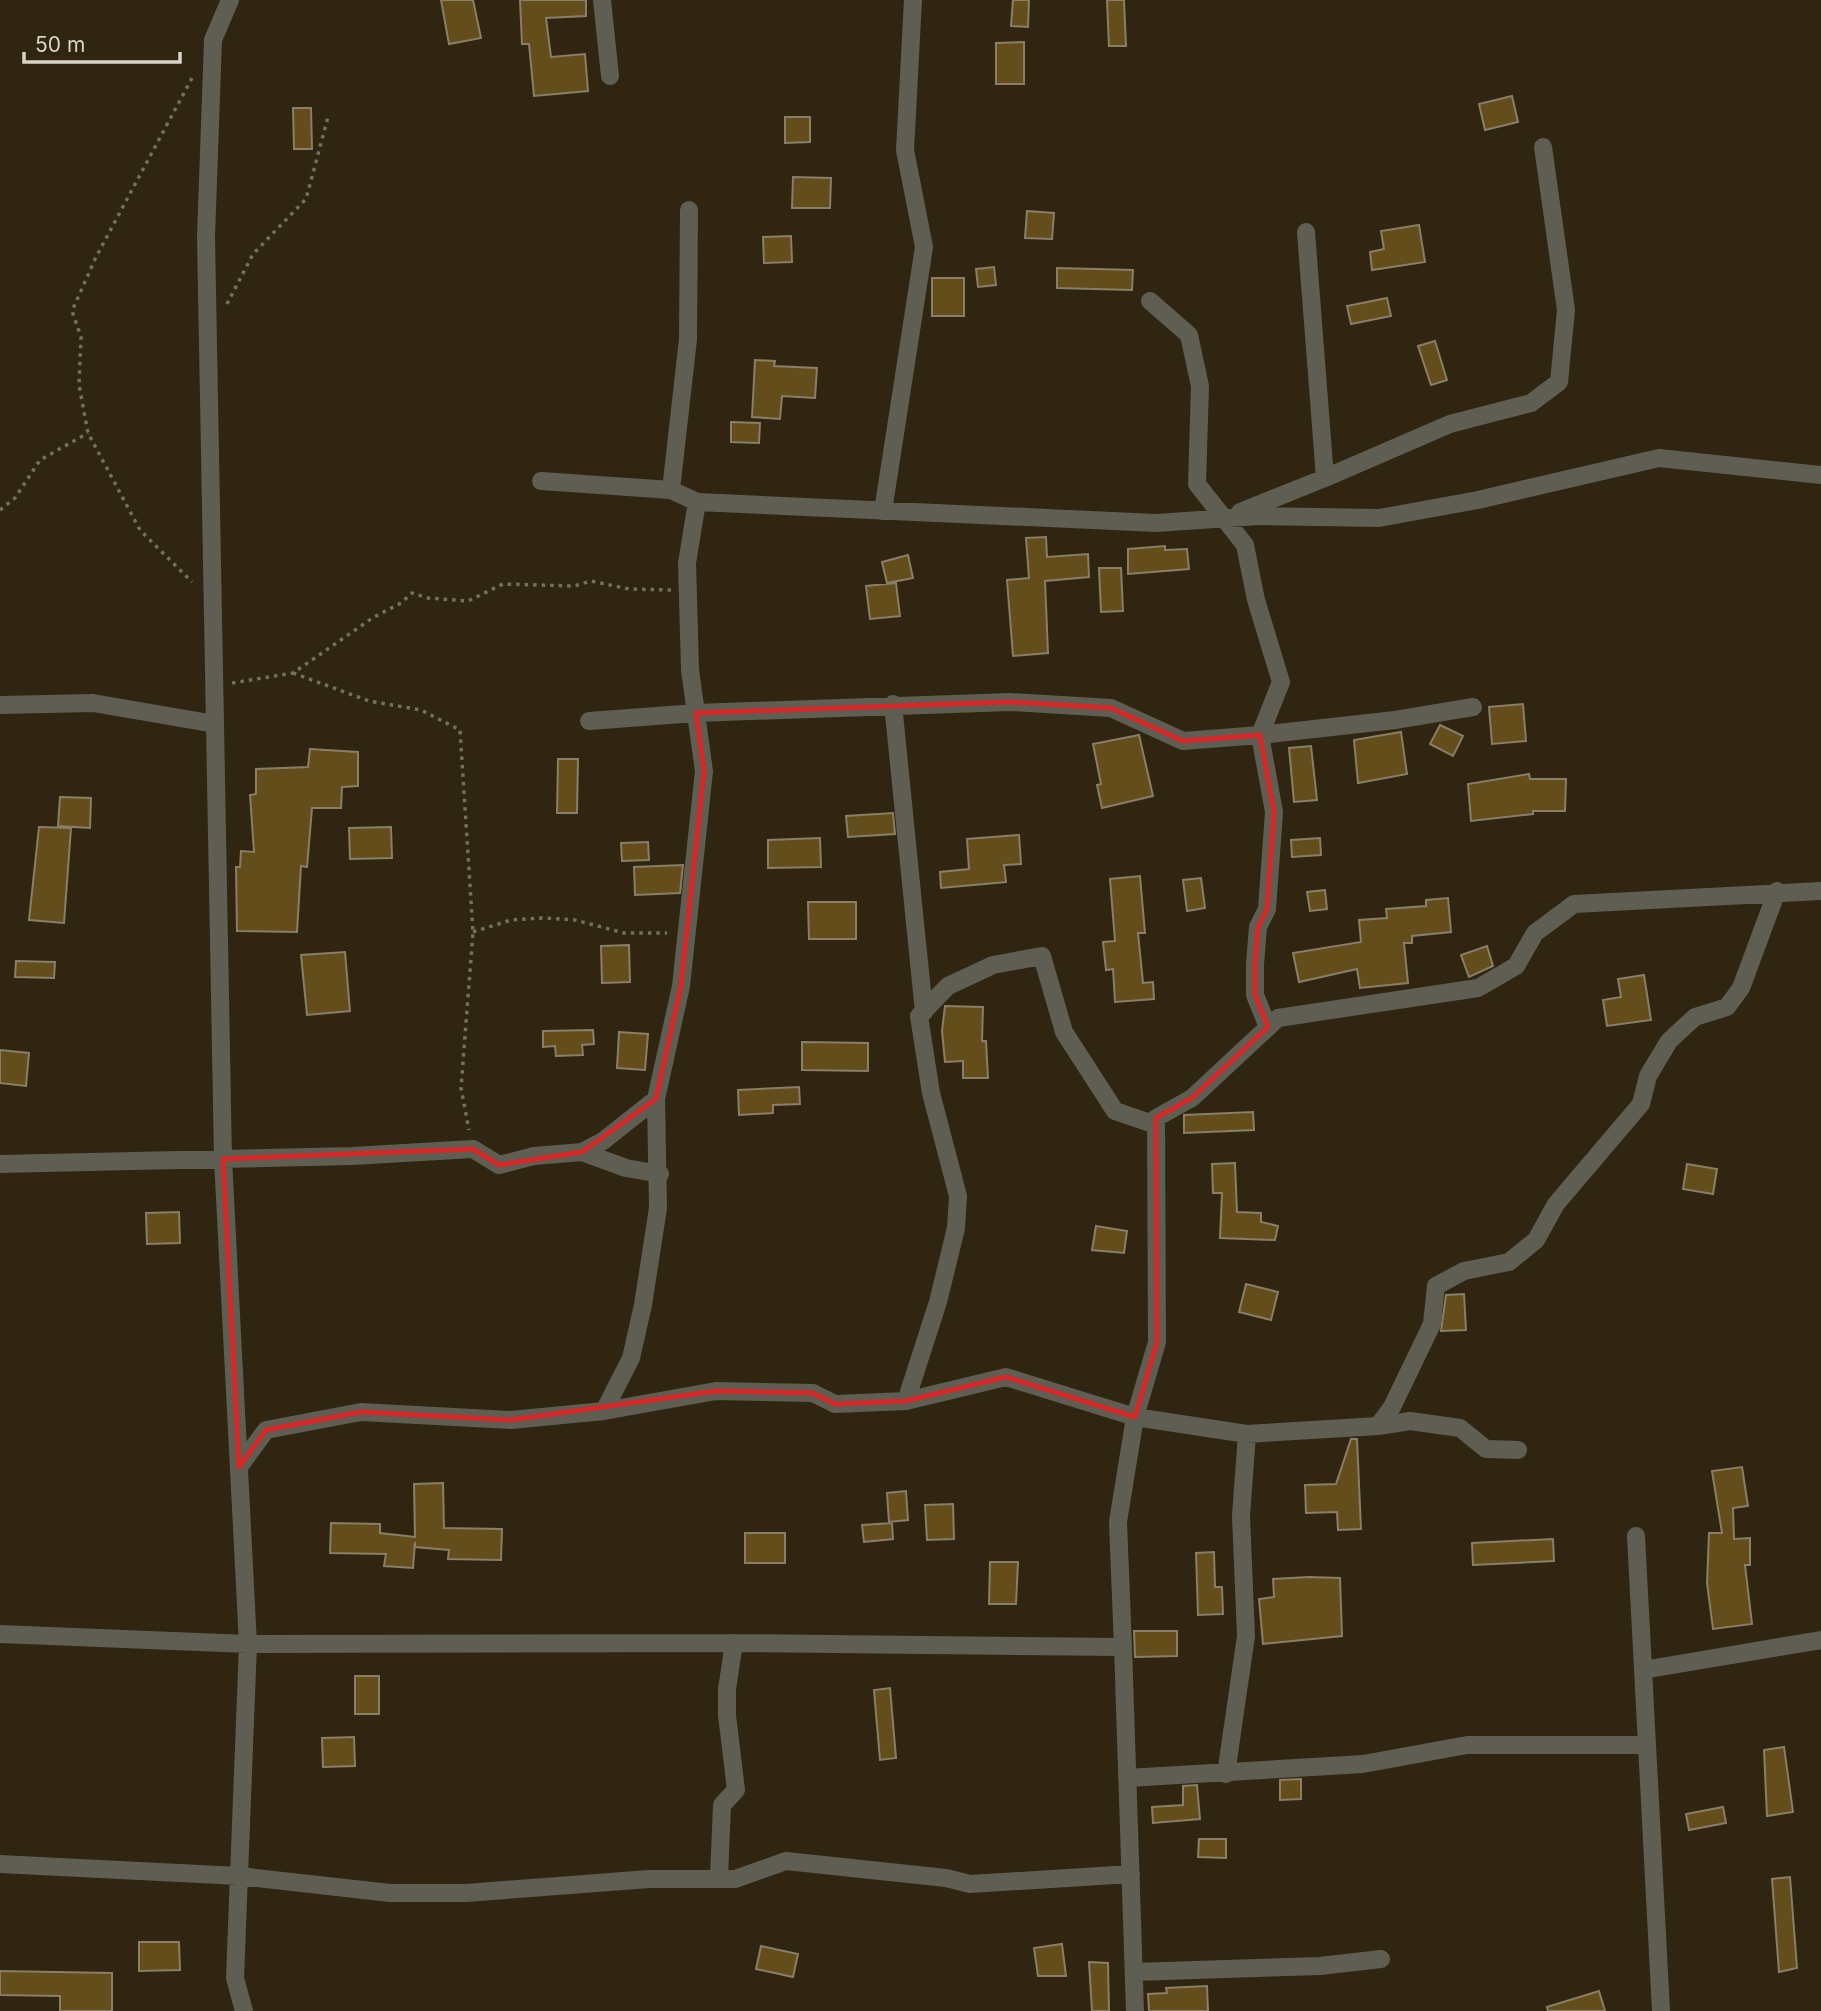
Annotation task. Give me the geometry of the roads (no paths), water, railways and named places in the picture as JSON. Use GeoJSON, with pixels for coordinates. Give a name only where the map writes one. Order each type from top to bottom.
{"type":"FeatureCollection","features":[{"type":"Feature","properties":{"kind":"street"},"geometry":{"type":"LineString","coordinates":[[230,0],[213,40],[209,82],[207,335],[223,1159],[248,1644],[235,1978],[244,2011]]}},
{"type":"Feature","properties":{"kind":"street"},"geometry":{"type":"LineString","coordinates":[[602,0],[610,76]]}},
{"type":"Feature","properties":{"kind":"street"},"geometry":{"type":"LineString","coordinates":[[883,511],[923,247],[905,150],[913,0]]}},
{"type":"Feature","properties":{"kind":"street"},"geometry":{"type":"LineString","coordinates":[[1223,518],[1450,424],[1531,403],[1559,382],[1566,310],[1543,147]]}},
{"type":"Feature","properties":{"kind":"street"},"geometry":{"type":"LineString","coordinates":[[671,490],[688,340],[689,210]]}},
{"type":"Feature","properties":{"kind":"street"},"geometry":{"type":"LineString","coordinates":[[1306,232],[1325,478]]}},
{"type":"Feature","properties":{"kind":"street"},"geometry":{"type":"LineString","coordinates":[[1150,302],[1189,335],[1200,386],[1197,484],[1245,545],[1256,600],[1281,682],[1260,735],[1274,812],[1267,909],[1258,927],[1255,995],[1268,1027]]}},
{"type":"Feature","properties":{"kind":"street"},"geometry":{"type":"LineString","coordinates":[[541,481],[671,490],[697,502],[1156,523],[1223,518],[1380,518],[1478,500],[1659,458],[1821,475]]}},
{"type":"Feature","properties":{"kind":"street"},"geometry":{"type":"LineString","coordinates":[[604,1411],[631,1358],[643,1305],[658,1208],[660,1174],[656,1098],[681,986],[704,771],[690,670],[687,563],[697,502]]}},
{"type":"Feature","properties":{"kind":"street"},"geometry":{"type":"LineString","coordinates":[[589,721],[696,713],[1010,702],[1111,708],[1183,741],[1395,720],[1473,707]]}},
{"type":"Feature","properties":{"kind":"street"},"geometry":{"type":"LineString","coordinates":[[0,705],[93,703],[215,724]]}},
{"type":"Feature","properties":{"kind":"street"},"geometry":{"type":"LineString","coordinates":[[893,705],[924,1012]]}},
{"type":"Feature","properties":{"kind":"street"},"geometry":{"type":"LineString","coordinates":[[1378,1426],[1392,1407],[1432,1324],[1436,1286],[1464,1271],[1509,1262],[1536,1240],[1556,1204],[1641,1104],[1648,1076],[1669,1041],[1695,1017],[1727,1007],[1741,988],[1777,891]]}},
{"type":"Feature","properties":{"kind":"street"},"geometry":{"type":"LineString","coordinates":[[1135,2011],[1118,1522],[1135,1418],[1157,1342],[1156,1118],[1192,1098],[1278,1018],[1478,988],[1516,966],[1535,933],[1574,904],[1777,891],[1821,891]]}},
{"type":"Feature","properties":{"kind":"street"},"geometry":{"type":"LineString","coordinates":[[906,1401],[919,1369],[941,1290],[956,1228],[958,1196],[931,1093],[919,1016],[947,986],[993,965],[1042,956],[1064,1031],[1115,1111],[1156,1125]]}},
{"type":"Feature","properties":{"kind":"street"},"geometry":{"type":"LineString","coordinates":[[582,1152],[612,1135],[656,1098]]}},
{"type":"Feature","properties":{"kind":"street"},"geometry":{"type":"LineString","coordinates":[[0,1164],[473,1149],[499,1165],[534,1156],[582,1152],[626,1168],[660,1174]]}},
{"type":"Feature","properties":{"kind":"street"},"geometry":{"type":"LineString","coordinates":[[239,1467],[267,1430],[361,1412],[511,1420],[604,1411],[716,1391],[813,1392],[835,1404],[906,1401],[1006,1377],[1135,1418],[1247,1434],[1378,1426],[1410,1421],[1460,1428],[1486,1449],[1518,1450]]}},
{"type":"Feature","properties":{"kind":"street"},"geometry":{"type":"LineString","coordinates":[[1226,1774],[1237,1718],[1247,1636],[1241,1516],[1247,1434]]}},
{"type":"Feature","properties":{"kind":"street"},"geometry":{"type":"LineString","coordinates":[[1636,1536],[1661,2011]]}},
{"type":"Feature","properties":{"kind":"street"},"geometry":{"type":"LineString","coordinates":[[0,1634],[248,1644],[734,1643],[1123,1647]]}},
{"type":"Feature","properties":{"kind":"street"},"geometry":{"type":"LineString","coordinates":[[1643,1670],[1821,1640]]}},
{"type":"Feature","properties":{"kind":"street"},"geometry":{"type":"LineString","coordinates":[[719,1877],[722,1805],[736,1790],[727,1702],[734,1643]]}},
{"type":"Feature","properties":{"kind":"street"},"geometry":{"type":"LineString","coordinates":[[1128,1778],[1363,1764],[1467,1745],[1647,1745]]}},
{"type":"Feature","properties":{"kind":"street"},"geometry":{"type":"LineString","coordinates":[[0,1864],[239,1876],[390,1893],[466,1893],[719,1877],[735,1879],[786,1861],[946,1878],[970,1884],[1131,1874]]}},
{"type":"Feature","properties":{"kind":"street"},"geometry":{"type":"LineString","coordinates":[[1134,1972],[1320,1966],[1381,1959]]}}]}
